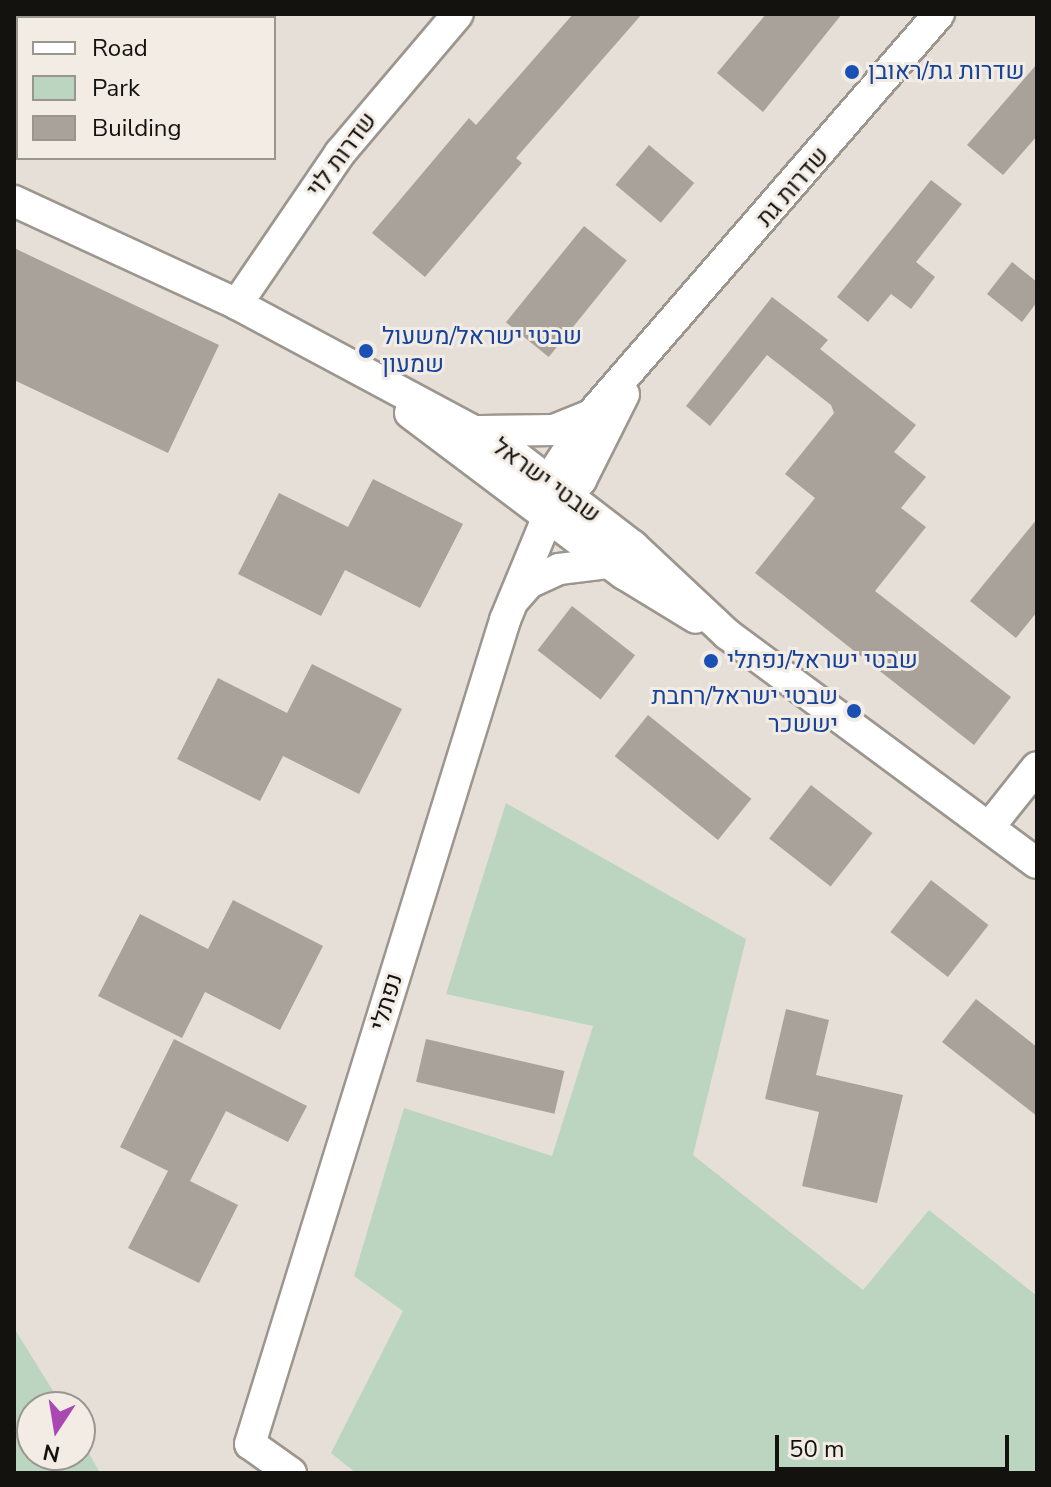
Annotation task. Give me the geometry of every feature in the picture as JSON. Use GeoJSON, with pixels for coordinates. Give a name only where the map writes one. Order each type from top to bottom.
{"type":"FeatureCollection","features":[{"type":"Feature","properties":{"kind":"street","name":"שדרות לוי"},"geometry":{"type":"LineString","coordinates":[[237,304],[340,153],[458,14]]}},
{"type":"Feature","properties":{"kind":"street","name":"שדרות גת"},"geometry":{"type":"LineString","coordinates":[[548,516],[591,415],[939,14]]}},
{"type":"Feature","properties":{"kind":"street","name":"שבטי ישראל"},"geometry":{"type":"LineString","coordinates":[[14,201],[237,304],[472,429],[560,488],[672,579],[727,634]]}},
{"type":"Feature","properties":{"kind":"street","name":"שדרות גת"},"geometry":{"type":"LineString","coordinates":[[560,488],[644,357]]}},
{"type":"Feature","properties":{"kind":"street","name":"שבטי ישראל"},"geometry":{"type":"LineString","coordinates":[[342,360],[608,563],[727,634],[1037,863]]}},
{"type":"Feature","properties":{"kind":"street"},"geometry":{"type":"LineString","coordinates":[[472,429],[554,430],[591,415]]}},
{"type":"Feature","properties":{"kind":"street","name":"נפתלי"},"geometry":{"type":"LineString","coordinates":[[291,1473],[250,1444],[511,604],[548,516]]}},
{"type":"Feature","properties":{"kind":"street"},"geometry":{"type":"LineString","coordinates":[[511,604],[529,583],[550,572],[608,563]]}},
{"type":"Feature","properties":{"kind":"street"},"geometry":{"type":"LineString","coordinates":[[990,826],[1037,767]]}},
{"type":"Feature","properties":{"kind":"green space"},"geometry":{"type":"Polygon","coordinates":[[[506,803],[746,939],[693,1155],[863,1290],[929,1210],[1037,1296],[1037,1473],[356,1473],[331,1453],[403,1311],[354,1276],[404,1108],[552,1156],[593,1026],[446,994],[506,803]]]}},
{"type":"Feature","properties":{"kind":"green space"},"geometry":{"type":"Polygon","coordinates":[[[14,1328],[53,1391],[16,1391],[16,1471],[96,1471],[96,1466],[100,1473],[14,1473],[14,1328]]]}},
{"type":"Feature","properties":{"kind":"building"},"geometry":{"type":"Polygon","coordinates":[[[573,14],[642,14],[516,158],[522,163],[425,277],[372,233],[469,118],[476,125],[573,14]]]}},
{"type":"Feature","properties":{"kind":"building"},"geometry":{"type":"Polygon","coordinates":[[[766,14],[842,14],[763,112],[717,73],[766,14]]]}},
{"type":"Feature","properties":{"kind":"building"},"geometry":{"type":"Polygon","coordinates":[[[1037,64],[1037,136],[1003,175],[967,145],[1037,64]]]}},
{"type":"Feature","properties":{"kind":"building"},"geometry":{"type":"Polygon","coordinates":[[[649,145],[694,183],[661,223],[616,185],[649,145]]]}},
{"type":"Feature","properties":{"kind":"building"},"geometry":{"type":"Polygon","coordinates":[[[931,180],[962,204],[916,262],[935,277],[911,309],[891,294],[868,322],[837,297],[931,180]]]}},
{"type":"Feature","properties":{"kind":"building"},"geometry":{"type":"Polygon","coordinates":[[[584,226],[627,261],[549,357],[506,322],[584,226]]]}},
{"type":"Feature","properties":{"kind":"building"},"geometry":{"type":"Polygon","coordinates":[[[14,248],[219,345],[168,453],[14,380],[14,248]]]}},
{"type":"Feature","properties":{"kind":"building"},"geometry":{"type":"Polygon","coordinates":[[[1012,262],[1037,282],[1037,302],[1022,322],[987,294],[1012,262]]]}},
{"type":"Feature","properties":{"kind":"building"},"geometry":{"type":"Polygon","coordinates":[[[772,297],[828,340],[820,349],[916,425],[894,452],[926,477],[901,508],[926,527],[875,591],[1011,697],[974,745],[755,573],[815,498],[785,474],[834,413],[831,405],[767,355],[710,426],[686,406],[772,297]]]}},
{"type":"Feature","properties":{"kind":"building"},"geometry":{"type":"Polygon","coordinates":[[[373,479],[463,524],[420,608],[345,570],[321,616],[238,574],[279,493],[348,527],[373,479]]]}},
{"type":"Feature","properties":{"kind":"building"},"geometry":{"type":"Polygon","coordinates":[[[1037,519],[1037,612],[1016,638],[970,601],[1037,519]]]}},
{"type":"Feature","properties":{"kind":"building"},"geometry":{"type":"Polygon","coordinates":[[[572,606],[635,655],[601,699],[538,650],[572,606]]]}},
{"type":"Feature","properties":{"kind":"building"},"geometry":{"type":"Polygon","coordinates":[[[312,664],[402,709],[359,794],[283,756],[260,801],[177,759],[218,678],[287,713],[312,664]]]}},
{"type":"Feature","properties":{"kind":"building"},"geometry":{"type":"Polygon","coordinates":[[[648,715],[751,799],[718,840],[615,756],[648,715]]]}},
{"type":"Feature","properties":{"kind":"building"},"geometry":{"type":"Polygon","coordinates":[[[811,785],[872,833],[831,887],[769,839],[811,785]]]}},
{"type":"Feature","properties":{"kind":"building"},"geometry":{"type":"Polygon","coordinates":[[[931,880],[989,925],[948,977],[890,932],[931,880]]]}},
{"type":"Feature","properties":{"kind":"building"},"geometry":{"type":"Polygon","coordinates":[[[233,900],[323,946],[280,1030],[205,992],[182,1038],[98,996],[140,914],[208,949],[233,900]]]}},
{"type":"Feature","properties":{"kind":"building"},"geometry":{"type":"Polygon","coordinates":[[[976,999],[1037,1047],[1037,1116],[942,1042],[976,999]]]}},
{"type":"Feature","properties":{"kind":"building"},"geometry":{"type":"Polygon","coordinates":[[[786,1009],[829,1020],[816,1075],[903,1095],[877,1203],[802,1186],[819,1112],[765,1099],[786,1009]]]}},
{"type":"Feature","properties":{"kind":"building"},"geometry":{"type":"Polygon","coordinates":[[[174,1039],[307,1106],[288,1142],[226,1111],[190,1181],[238,1205],[199,1283],[128,1248],[168,1171],[120,1147],[174,1039]]]}},
{"type":"Feature","properties":{"kind":"building"},"geometry":{"type":"Polygon","coordinates":[[[426,1039],[564,1071],[554,1114],[416,1082],[426,1039]]]}},
{"type":"Feature","properties":{"kind":"place","name":"שדרות גת/ראובן"},"geometry":{"type":"Point","coordinates":[852,72]}},
{"type":"Feature","properties":{"kind":"place","name":"שבטי ישראל/משעול שמעון"},"geometry":{"type":"Point","coordinates":[366,351]}},
{"type":"Feature","properties":{"kind":"place","name":"שבטי ישראל/נפתלי"},"geometry":{"type":"Point","coordinates":[711,661]}},
{"type":"Feature","properties":{"kind":"place","name":"שבטי ישראל/רחבת יששכר"},"geometry":{"type":"Point","coordinates":[854,711]}}]}
